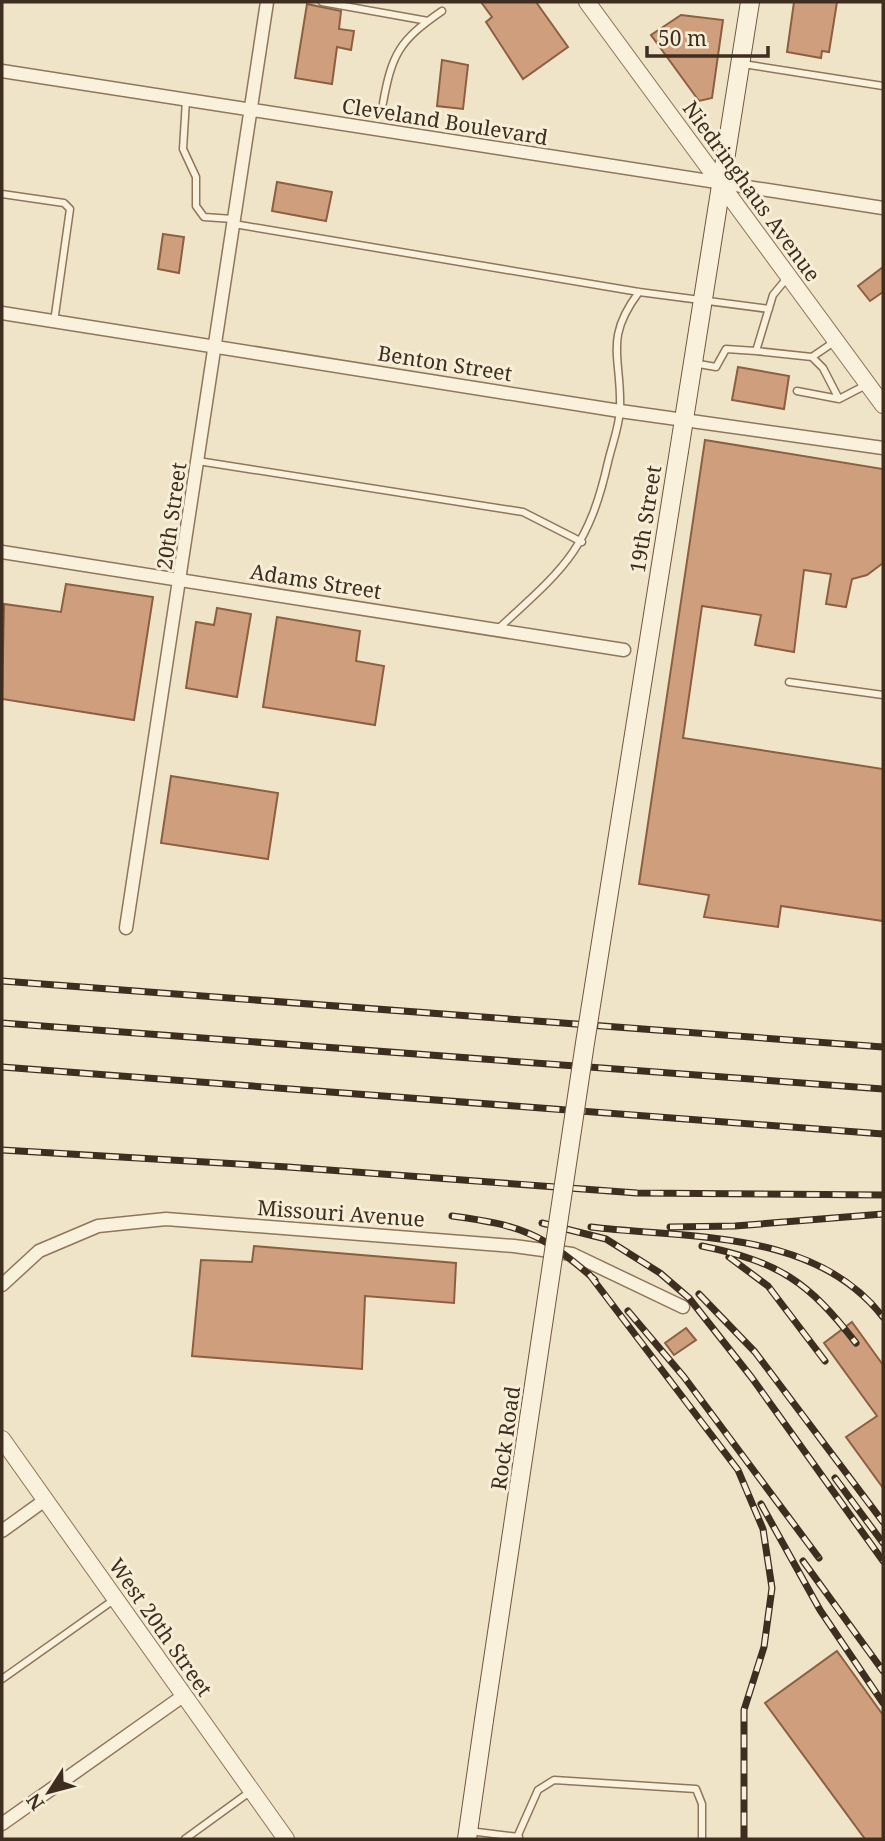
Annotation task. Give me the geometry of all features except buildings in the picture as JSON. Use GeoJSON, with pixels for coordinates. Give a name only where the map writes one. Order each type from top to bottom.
{"type":"FeatureCollection","features":[{"type":"Feature","properties":{"kind":"main road","name":"19th Street"},"geometry":{"type":"LineString","coordinates":[[585,1043],[750,2]]}},
{"type":"Feature","properties":{"kind":"main road","name":"Rock Road"},"geometry":{"type":"LineString","coordinates":[[467,1835],[585,1043]]}},
{"type":"Feature","properties":{"kind":"street","name":"20th Street"},"geometry":{"type":"LineString","coordinates":[[126,928],[267,2]]}},
{"type":"Feature","properties":{"kind":"street","name":"Niedringhaus Avenue"},"geometry":{"type":"LineString","coordinates":[[587,2],[883,405]]}},
{"type":"Feature","properties":{"kind":"street","name":"Cleveland Boulevard"},"geometry":{"type":"LineString","coordinates":[[2,71],[883,208]]}},
{"type":"Feature","properties":{"kind":"street","name":"Benton Street"},"geometry":{"type":"LineString","coordinates":[[2,313],[620,411],[883,448]]}},
{"type":"Feature","properties":{"kind":"street","name":"Adams Street"},"geometry":{"type":"LineString","coordinates":[[2,552],[624,650]]}},
{"type":"Feature","properties":{"kind":"street","name":"Missouri Avenue"},"geometry":{"type":"LineString","coordinates":[[2,1285],[39,1251],[98,1226],[166,1219],[514,1246],[572,1254],[683,1307]]}},
{"type":"Feature","properties":{"kind":"street","name":"West 20th Street"},"geometry":{"type":"LineString","coordinates":[[2,1439],[286,1839]]}},
{"type":"Feature","properties":{"kind":"street"},"geometry":{"type":"LineString","coordinates":[[2,1531],[46,1500]]}},
{"type":"Feature","properties":{"kind":"street"},"geometry":{"type":"LineString","coordinates":[[2,1824],[183,1696]]}},
{"type":"Feature","properties":{"kind":"lane"},"geometry":{"type":"LineString","coordinates":[[321,2],[428,20]]}},
{"type":"Feature","properties":{"kind":"lane"},"geometry":{"type":"LineString","coordinates":[[383,103],[388,73],[398,47],[442,10]]}},
{"type":"Feature","properties":{"kind":"lane"},"geometry":{"type":"LineString","coordinates":[[740,64],[883,86]]}},
{"type":"Feature","properties":{"kind":"lane"},"geometry":{"type":"LineString","coordinates":[[186,100],[183,149],[196,177],[196,206],[204,217],[639,292],[769,309]]}},
{"type":"Feature","properties":{"kind":"lane"},"geometry":{"type":"LineString","coordinates":[[2,194],[64,203],[70,209],[54,321]]}},
{"type":"Feature","properties":{"kind":"lane"},"geometry":{"type":"LineString","coordinates":[[756,351],[774,295],[789,277]]}},
{"type":"Feature","properties":{"kind":"lane"},"geometry":{"type":"LineString","coordinates":[[498,630],[563,568],[582,542],[596,509],[620,411],[615,340],[624,312],[639,292]]}},
{"type":"Feature","properties":{"kind":"lane"},"geometry":{"type":"LineString","coordinates":[[812,357],[836,341]]}},
{"type":"Feature","properties":{"kind":"lane"},"geometry":{"type":"LineString","coordinates":[[692,363],[716,367],[726,349],[812,357],[823,368],[839,398]]}},
{"type":"Feature","properties":{"kind":"lane"},"geometry":{"type":"LineString","coordinates":[[797,391],[839,398],[868,384]]}},
{"type":"Feature","properties":{"kind":"lane"},"geometry":{"type":"LineString","coordinates":[[198,461],[523,512],[582,542]]}},
{"type":"Feature","properties":{"kind":"lane"},"geometry":{"type":"LineString","coordinates":[[789,682],[883,695]]}},
{"type":"Feature","properties":{"kind":"lane"},"geometry":{"type":"LineString","coordinates":[[2,1679],[115,1599]]}},
{"type":"Feature","properties":{"kind":"lane"},"geometry":{"type":"LineString","coordinates":[[467,1835],[519,1837],[538,1790],[554,1780],[696,1789],[702,1804],[702,1839]]}},
{"type":"Feature","properties":{"kind":"lane"},"geometry":{"type":"LineString","coordinates":[[184,1839],[251,1791]]}},
{"type":"Feature","properties":{"kind":"railway"},"geometry":{"type":"LineString","coordinates":[[2,981],[883,1047]]}},
{"type":"Feature","properties":{"kind":"railway"},"geometry":{"type":"LineString","coordinates":[[2,1023],[883,1089]]}},
{"type":"Feature","properties":{"kind":"railway"},"geometry":{"type":"LineString","coordinates":[[2,1067],[883,1134]]}},
{"type":"Feature","properties":{"kind":"railway"},"geometry":{"type":"LineString","coordinates":[[2,1150],[288,1167],[637,1193],[883,1195]]}},
{"type":"Feature","properties":{"kind":"railway"},"geometry":{"type":"LineString","coordinates":[[670,1227],[735,1226],[883,1214]]}},
{"type":"Feature","properties":{"kind":"railway"},"geometry":{"type":"LineString","coordinates":[[452,1216],[496,1223],[530,1234],[560,1251],[595,1280]]}},
{"type":"Feature","properties":{"kind":"railway"},"geometry":{"type":"LineString","coordinates":[[542,1223],[606,1239],[660,1273],[689,1298],[752,1378],[883,1561]]}},
{"type":"Feature","properties":{"kind":"railway"},"geometry":{"type":"LineString","coordinates":[[591,1227],[709,1238],[787,1253],[822,1268],[855,1288],[883,1317]]}},
{"type":"Feature","properties":{"kind":"railway"},"geometry":{"type":"LineString","coordinates":[[702,1246],[752,1259],[790,1277],[823,1304],[856,1343]]}},
{"type":"Feature","properties":{"kind":"railway"},"geometry":{"type":"LineString","coordinates":[[729,1257],[768,1286],[825,1361]]}},
{"type":"Feature","properties":{"kind":"railway"},"geometry":{"type":"LineString","coordinates":[[589,1274],[738,1470],[763,1529],[772,1588],[764,1647],[744,1710],[744,1839]]}},
{"type":"Feature","properties":{"kind":"railway"},"geometry":{"type":"LineString","coordinates":[[699,1294],[755,1352],[883,1522]]}},
{"type":"Feature","properties":{"kind":"railway"},"geometry":{"type":"LineString","coordinates":[[628,1311],[684,1377],[819,1558]]}},
{"type":"Feature","properties":{"kind":"railway"},"geometry":{"type":"LineString","coordinates":[[835,1478],[883,1543]]}},
{"type":"Feature","properties":{"kind":"railway"},"geometry":{"type":"LineString","coordinates":[[761,1504],[820,1610],[883,1703]]}},
{"type":"Feature","properties":{"kind":"railway"},"geometry":{"type":"LineString","coordinates":[[803,1561],[883,1671]]}}]}
